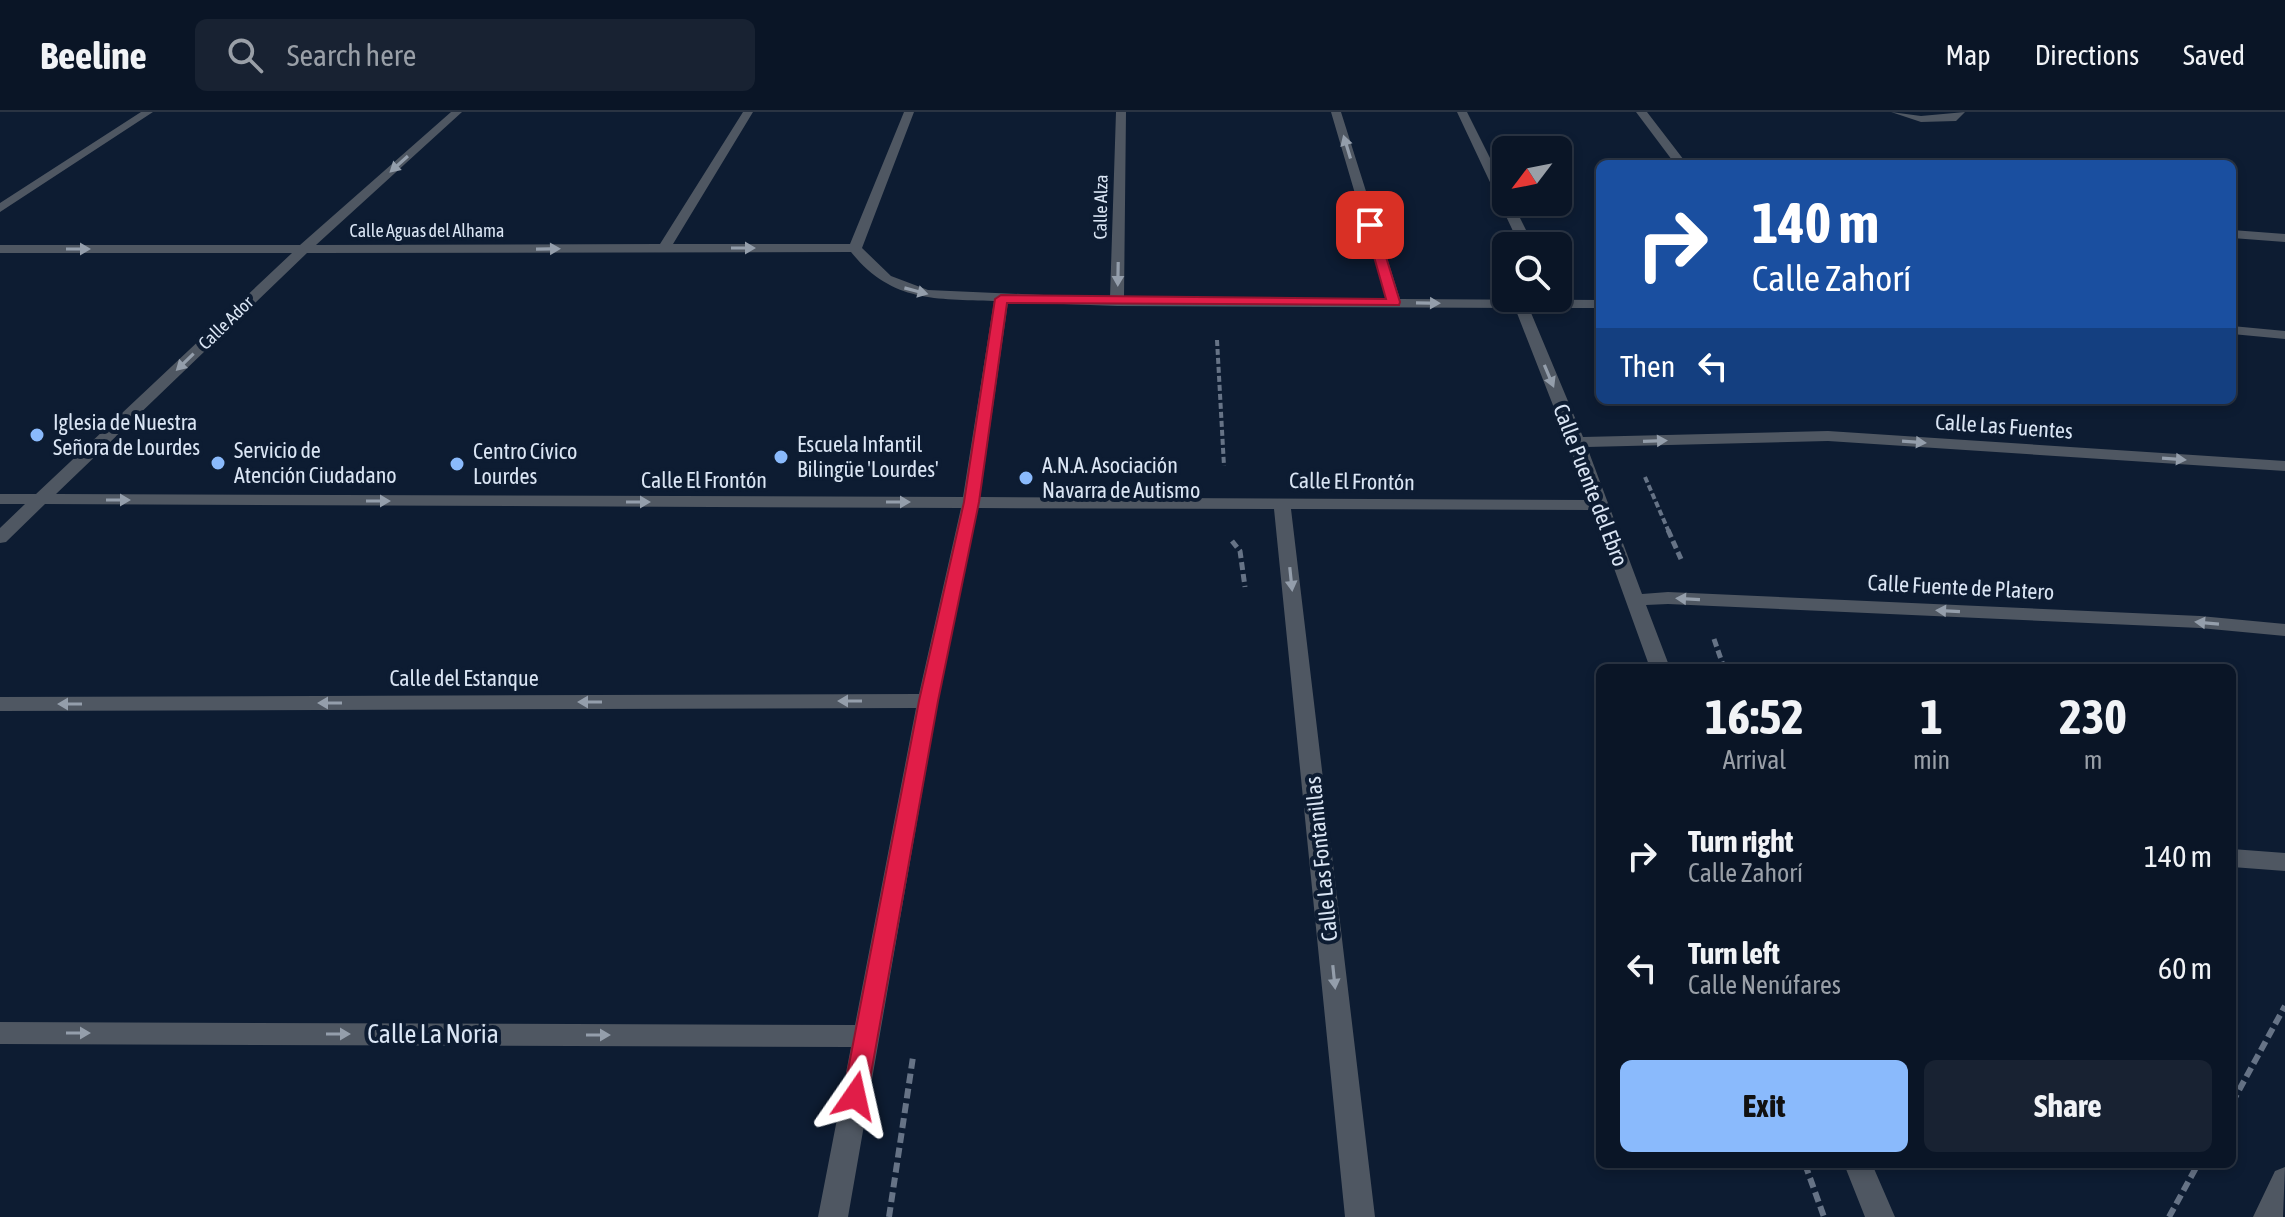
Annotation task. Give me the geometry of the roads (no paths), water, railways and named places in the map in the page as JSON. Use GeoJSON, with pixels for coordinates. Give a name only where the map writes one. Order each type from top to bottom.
{"type":"FeatureCollection","features":[{"type":"Feature","properties":{"kind":"street"},"geometry":{"type":"LineString","coordinates":[[0,208],[148,112]]}},
{"type":"Feature","properties":{"kind":"street","name":"Calle Ador"},"geometry":{"type":"LineString","coordinates":[[0,538],[302,250],[457,112]]}},
{"type":"Feature","properties":{"kind":"street"},"geometry":{"type":"LineString","coordinates":[[665,247],[748,112]]}},
{"type":"Feature","properties":{"kind":"street"},"geometry":{"type":"LineString","coordinates":[[909,112],[855,248],[876,274],[897,285],[927,294],[1001,299],[1492,304]]}},
{"type":"Feature","properties":{"kind":"street","name":"Calle Alza"},"geometry":{"type":"LineString","coordinates":[[1117,302],[1121,112]]}},
{"type":"Feature","properties":{"kind":"street"},"geometry":{"type":"LineString","coordinates":[[1336,112],[1394,302]]}},
{"type":"Feature","properties":{"kind":"street"},"geometry":{"type":"LineString","coordinates":[[1462,112],[1520,232]]}},
{"type":"Feature","properties":{"kind":"street"},"geometry":{"type":"LineString","coordinates":[[1641,112],[1678,160]]}},
{"type":"Feature","properties":{"kind":"street"},"geometry":{"type":"LineString","coordinates":[[1896,112],[1934,120],[1956,118],[1960,112]]}},
{"type":"Feature","properties":{"kind":"street"},"geometry":{"type":"LineString","coordinates":[[2236,234],[2285,238]]}},
{"type":"Feature","properties":{"kind":"street","name":"Calle Aguas del Alhama"},"geometry":{"type":"LineString","coordinates":[[0,249],[855,248]]}},
{"type":"Feature","properties":{"kind":"street"},"geometry":{"type":"LineString","coordinates":[[833,1217],[928,701],[971,502],[1001,299]]}},
{"type":"Feature","properties":{"kind":"street"},"geometry":{"type":"LineString","coordinates":[[1572,302],[1596,304]]}},
{"type":"Feature","properties":{"kind":"street","name":"Calle Puente del Ebro"},"geometry":{"type":"LineString","coordinates":[[1523,312],[1577,442],[1659,664]]}},
{"type":"Feature","properties":{"kind":"street"},"geometry":{"type":"LineString","coordinates":[[2236,330],[2285,335]]}},
{"type":"Feature","properties":{"kind":"street","name":"Calle Las Fuentes"},"geometry":{"type":"LineString","coordinates":[[1577,442],[1828,436],[2285,466]]}},
{"type":"Feature","properties":{"kind":"street","name":"Calle El Frontón"},"geometry":{"type":"LineString","coordinates":[[0,499],[1600,505]]}},
{"type":"Feature","properties":{"kind":"street","name":"Calle Las Fontanillas"},"geometry":{"type":"LineString","coordinates":[[1282,502],[1360,1217]]}},
{"type":"Feature","properties":{"kind":"street","name":"Calle Fuente de Platero"},"geometry":{"type":"LineString","coordinates":[[1635,600],[1683,599],[2200,622],[2285,630]]}},
{"type":"Feature","properties":{"kind":"street","name":"Calle del Estanque"},"geometry":{"type":"LineString","coordinates":[[0,704],[928,701]]}},
{"type":"Feature","properties":{"kind":"street"},"geometry":{"type":"LineString","coordinates":[[2236,858],[2285,862]]}},
{"type":"Feature","properties":{"kind":"street","name":"Calle La Noria"},"geometry":{"type":"LineString","coordinates":[[0,1033],[866,1036]]}},
{"type":"Feature","properties":{"kind":"street"},"geometry":{"type":"LineString","coordinates":[[1860,1168],[1880,1217]]}},
{"type":"Feature","properties":{"kind":"street"},"geometry":{"type":"LineString","coordinates":[[2268,1217],[2285,1180]]}},
{"type":"Feature","properties":{"kind":"place","name":"Iglesia de Nuestra Señora de Lourdes"},"geometry":{"type":"Point","coordinates":[37,435]}},
{"type":"Feature","properties":{"kind":"place","name":"Escuela Infantil Bilingüe 'Lourdes'"},"geometry":{"type":"Point","coordinates":[781,457]}},
{"type":"Feature","properties":{"kind":"place","name":"Servicio de Atención Ciudadano"},"geometry":{"type":"Point","coordinates":[218,463]}},
{"type":"Feature","properties":{"kind":"place","name":"Centro Cívico Lourdes"},"geometry":{"type":"Point","coordinates":[457,464]}},
{"type":"Feature","properties":{"kind":"place","name":"A.N.A. Asociación Navarra de Autismo"},"geometry":{"type":"Point","coordinates":[1026,478]}}]}
